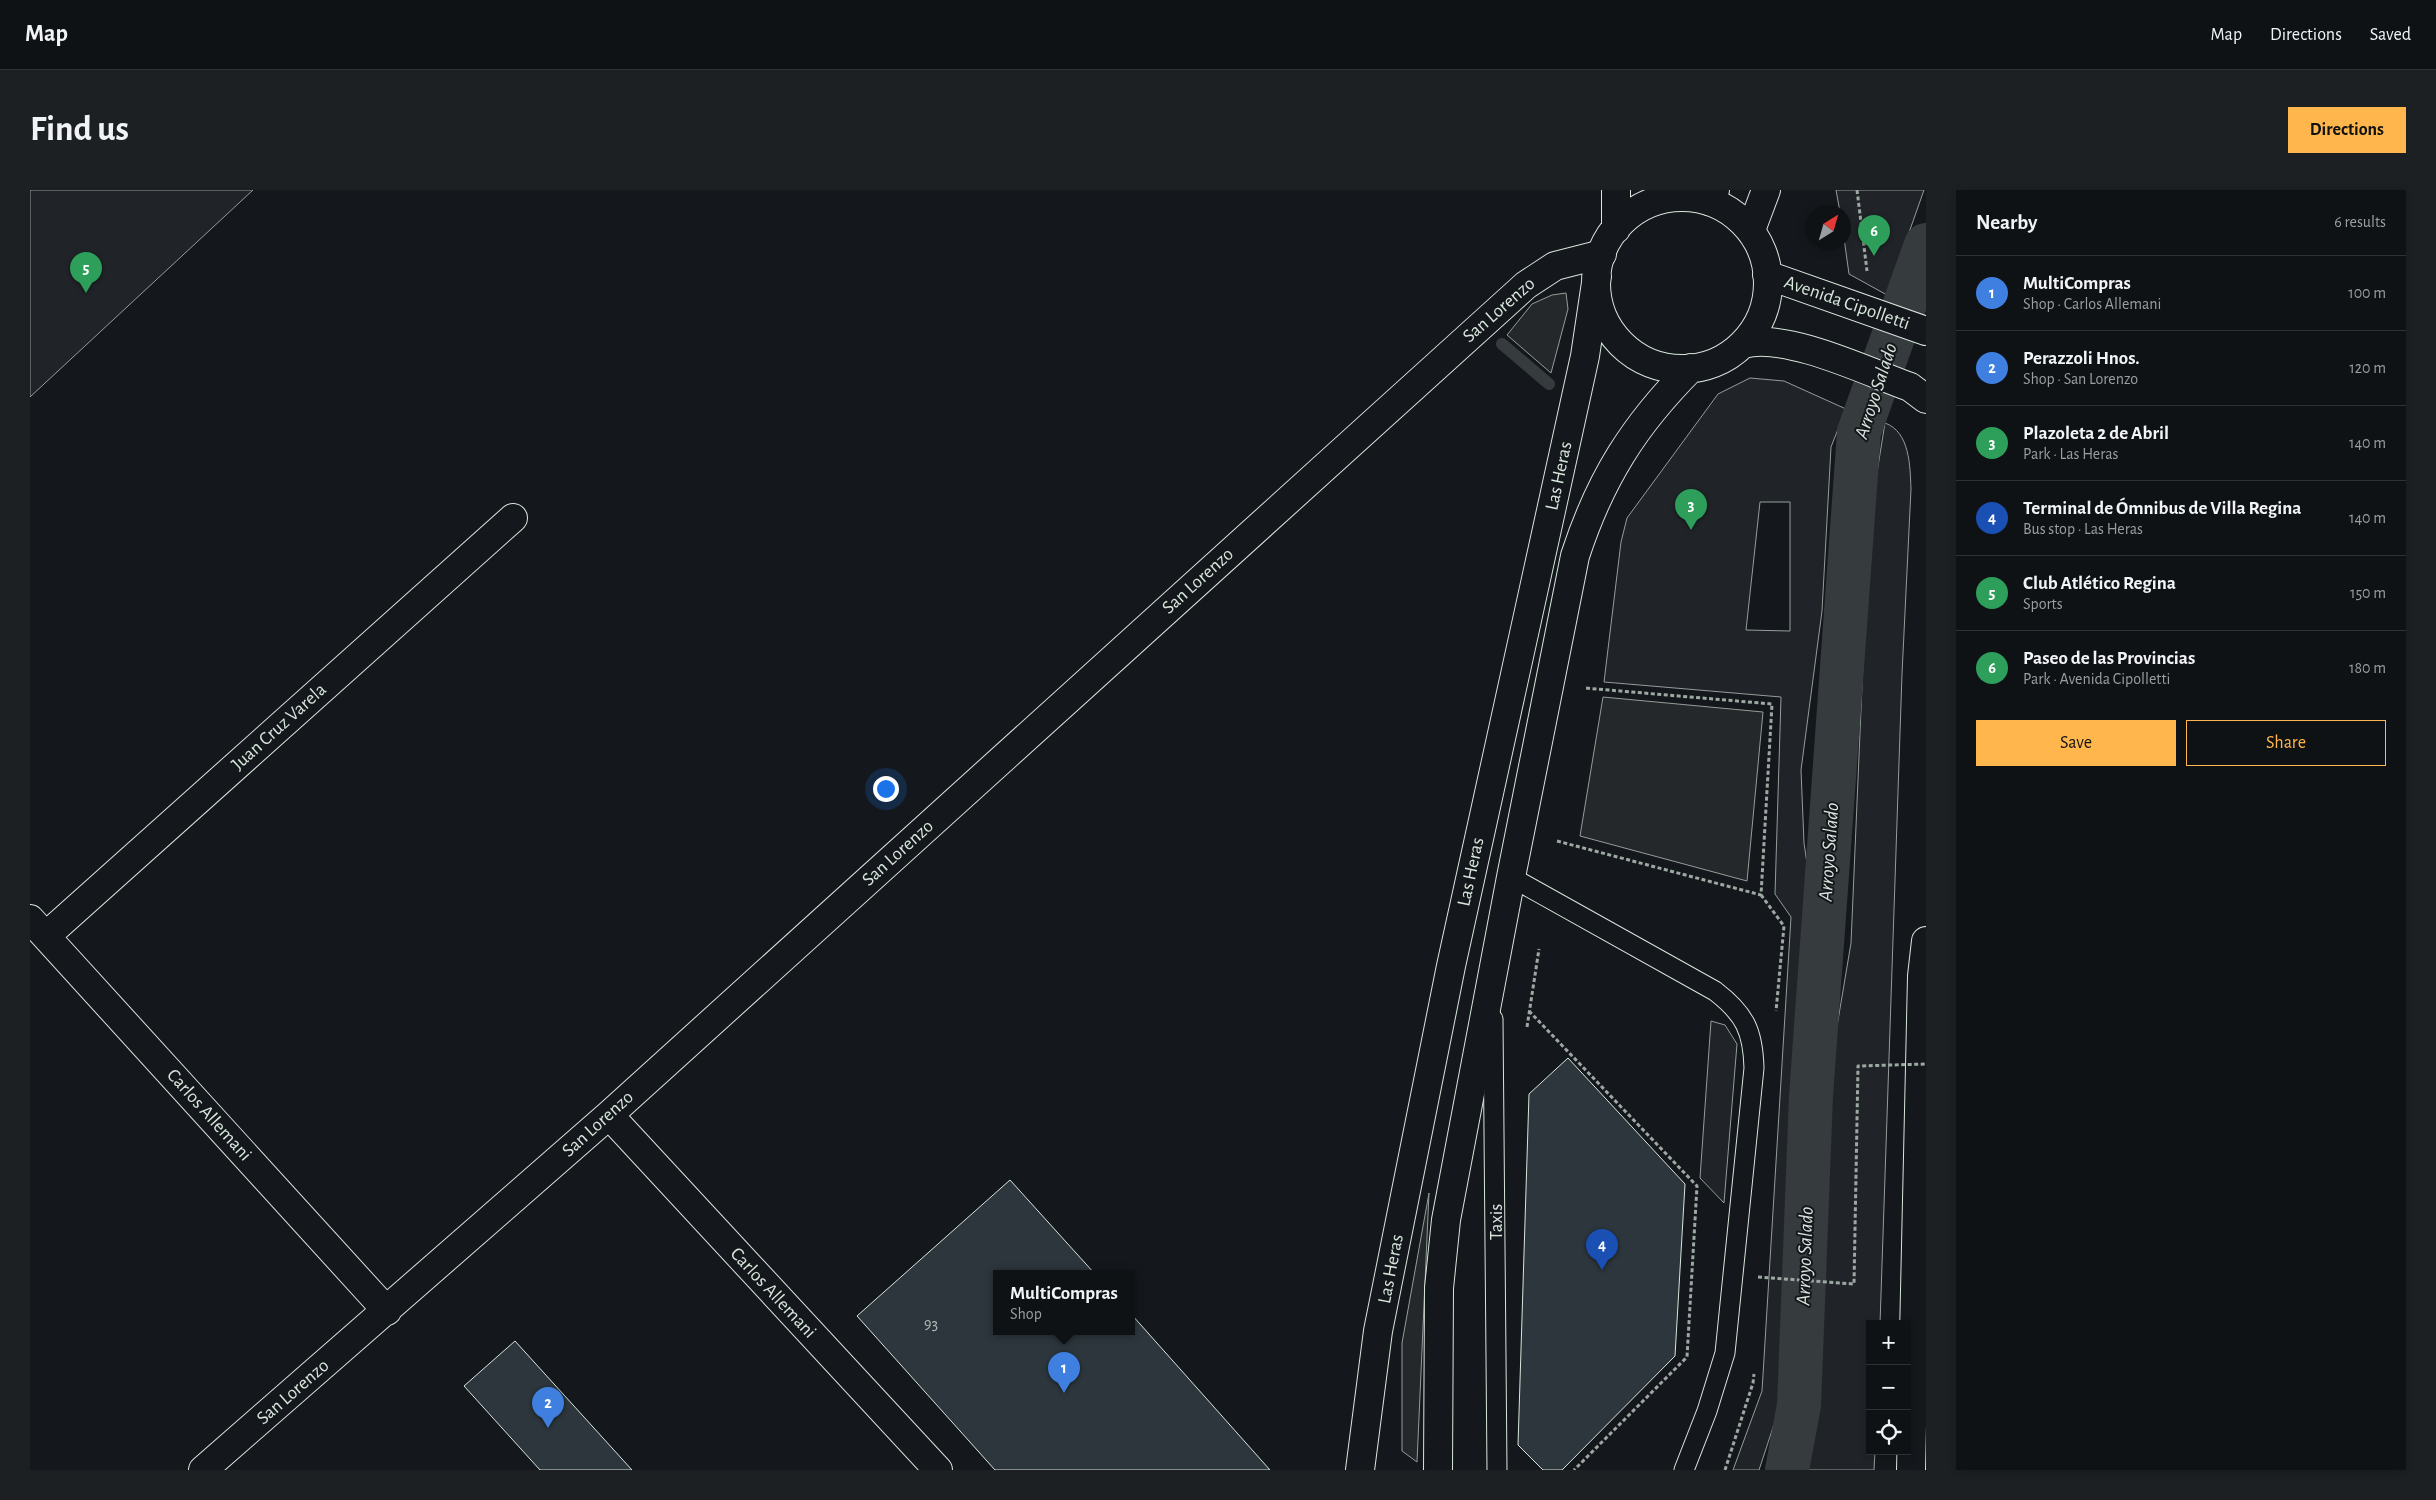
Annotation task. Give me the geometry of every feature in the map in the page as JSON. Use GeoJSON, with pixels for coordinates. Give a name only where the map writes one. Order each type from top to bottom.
{"type":"FeatureCollection","features":[{"type":"Feature","properties":{"kind":"main road"},"geometry":{"type":"LineString","coordinates":[[1616,190],[1616,229]]}},
{"type":"Feature","properties":{"kind":"main road"},"geometry":{"type":"LineString","coordinates":[[1751,230],[1766,190]]}},
{"type":"Feature","properties":{"kind":"main road"},"geometry":{"type":"LineString","coordinates":[[1707,195],[1729,210],[1751,230],[1765,257],[1769,287],[1763,316],[1743,344],[1723,360],[1691,368],[1670,369],[1644,360],[1621,344],[1605,322],[1597,297],[1599,265],[1605,243],[1621,221],[1643,205],[1672,197],[1707,195]]}},
{"type":"Feature","properties":{"kind":"main road","name":"San Lorenzo"},"geometry":{"type":"LineString","coordinates":[[203,1470],[387,1311],[608,1115],[1526,284],[1555,266],[1599,265]]}},
{"type":"Feature","properties":{"kind":"main road","name":"Las Heras"},"geometry":{"type":"LineString","coordinates":[[1360,1470],[1378,1331],[1451,966],[1585,356],[1599,265]]}},
{"type":"Feature","properties":{"kind":"main road","name":"Avenida Cipolletti"},"geometry":{"type":"LineString","coordinates":[[1768,275],[1926,330]]}},
{"type":"Feature","properties":{"kind":"main road"},"geometry":{"type":"LineString","coordinates":[[1743,344],[1750,342],[1788,344],[1850,365],[1918,393]]}},
{"type":"Feature","properties":{"kind":"main road","name":"Las Heras"},"geometry":{"type":"LineString","coordinates":[[1438,1470],[1437,1388],[1441,1253],[1452,1184],[1492,975],[1575,556],[1588,518],[1621,454],[1660,399],[1691,368]]}},
{"type":"Feature","properties":{"kind":"main road","name":"Juan Cruz Varela"},"geometry":{"type":"LineString","coordinates":[[38,927],[513,518]]}},
{"type":"Feature","properties":{"kind":"main road","name":"Carlos Allemani"},"geometry":{"type":"LineString","coordinates":[[38,927],[387,1311]]}},
{"type":"Feature","properties":{"kind":"main road"},"geometry":{"type":"LineString","coordinates":[[1911,1470],[1922,976],[1926,941]]}},
{"type":"Feature","properties":{"kind":"main road","name":"Carlos Allemani"},"geometry":{"type":"LineString","coordinates":[[608,1115],[938,1470]]}},
{"type":"Feature","properties":{"kind":"lane"},"geometry":{"type":"LineString","coordinates":[[1511,878],[1715,991],[1728,1001],[1749,1028],[1754,1047],[1754,1068],[1725,1353],[1707,1412],[1684,1470]]}},
{"type":"Feature","properties":{"kind":"lane","name":"Taxis"},"geometry":{"type":"LineString","coordinates":[[1492,975],[1498,1470]]}},
{"type":"Feature","properties":{"kind":"path"},"geometry":{"type":"LineString","coordinates":[[1856,190],[1866,270],[1873,275]]}},
{"type":"Feature","properties":{"kind":"path"},"geometry":{"type":"LineString","coordinates":[[1582,698],[1586,678]]}},
{"type":"Feature","properties":{"kind":"path"},"geometry":{"type":"LineString","coordinates":[[1557,841],[1761,895],[1772,704],[1584,688]]}},
{"type":"Feature","properties":{"kind":"path"},"geometry":{"type":"LineString","coordinates":[[1529,1011],[1697,1186],[1687,1357],[1574,1470]]}},
{"type":"Feature","properties":{"kind":"path"},"geometry":{"type":"LineString","coordinates":[[1758,1277],[1854,1284],[1858,1066],[1926,1064]]}},
{"type":"Feature","properties":{"kind":"path"},"geometry":{"type":"LineString","coordinates":[[1725,1470],[1753,1383]]}},
{"type":"Feature","properties":{"kind":"shaded area"},"geometry":{"type":"Polygon","coordinates":[[[30,190],[253,190],[30,397],[30,190]]]}},
{"type":"Feature","properties":{"kind":"shaded area"},"geometry":{"type":"Polygon","coordinates":[[[1836,190],[1924,190],[1887,295],[1849,274],[1846,250],[1851,250],[1851,205],[1839,205],[1836,190]]]}},
{"type":"Feature","properties":{"kind":"shaded area"},"geometry":{"type":"Polygon","coordinates":[[[1566,293],[1568,309],[1551,373],[1507,335],[1532,304],[1552,295],[1566,293]]]}},
{"type":"Feature","properties":{"kind":"shaded area"},"geometry":{"type":"Polygon","coordinates":[[[1750,378],[1784,381],[1846,409],[1831,447],[1822,611],[1801,770],[1804,843],[1814,911],[1795,1297],[1786,1388],[1759,1470],[1733,1470],[1762,1391],[1791,917],[1775,894],[1781,697],[1604,682],[1621,542],[1627,518],[1718,394],[1750,378]],[[1760,502],[1746,630],[1790,631],[1790,502],[1760,502]]]}},
{"type":"Feature","properties":{"kind":"shaded area"},"geometry":{"type":"Polygon","coordinates":[[[1885,423],[1893,427],[1904,442],[1909,460],[1911,489],[1902,674],[1880,1320],[1866,1320],[1866,1455],[1875,1455],[1874,1470],[1805,1470],[1821,1368],[1829,1074],[1851,943],[1869,522],[1885,423]]]}},
{"type":"Feature","properties":{"kind":"shaded area"},"geometry":{"type":"Polygon","coordinates":[[[1603,697],[1763,712],[1747,881],[1580,836],[1603,697]]]}},
{"type":"Feature","properties":{"kind":"shaded area"},"geometry":{"type":"Polygon","coordinates":[[[1711,1021],[1725,1025],[1737,1044],[1724,1203],[1700,1178],[1711,1021]]]}},
{"type":"Feature","properties":{"kind":"shaded area"},"geometry":{"type":"Polygon","coordinates":[[[1429,1193],[1417,1462],[1402,1451],[1402,1343],[1429,1193]]]}},
{"type":"Feature","properties":{"kind":"building"},"geometry":{"type":"Polygon","coordinates":[[[1568,1058],[1685,1184],[1675,1356],[1562,1470],[1543,1470],[1518,1445],[1529,1094],[1568,1058]]]}},
{"type":"Feature","properties":{"kind":"building"},"geometry":{"type":"Polygon","coordinates":[[[1010,1180],[1091,1270],[993,1270],[993,1335],[1135,1335],[1135,1318],[1270,1470],[995,1470],[857,1316],[1010,1180]]]}},
{"type":"Feature","properties":{"kind":"building"},"geometry":{"type":"Polygon","coordinates":[[[515,1341],[632,1470],[540,1470],[464,1386],[515,1341]]]}},
{"type":"Feature","properties":{"kind":"waterway","name":"Arroyo Salado"},"geometry":{"type":"LineString","coordinates":[[1787,1470],[1799,1405],[1811,1096],[1859,432],[1926,245]]}},
{"type":"Feature","properties":{"kind":"waterway"},"geometry":{"type":"LineString","coordinates":[[1502,344],[1549,384]]}},
{"type":"Feature","properties":{"kind":"place","name":"Paseo de las Provincias"},"geometry":{"type":"Point","coordinates":[1874,256]}},
{"type":"Feature","properties":{"kind":"place","name":"Club Atlético Regina"},"geometry":{"type":"Point","coordinates":[86,293]}},
{"type":"Feature","properties":{"kind":"place","name":"Plazoleta 2 de Abril"},"geometry":{"type":"Point","coordinates":[1691,530]}},
{"type":"Feature","properties":{"kind":"place","name":"Terminal de Ómnibus de Villa Regina"},"geometry":{"type":"Point","coordinates":[1602,1270]}},
{"type":"Feature","properties":{"kind":"place","name":"MultiCompras"},"geometry":{"type":"Point","coordinates":[1064,1393]}},
{"type":"Feature","properties":{"kind":"place","name":"Perazzoli Hnos."},"geometry":{"type":"Point","coordinates":[548,1428]}}]}
